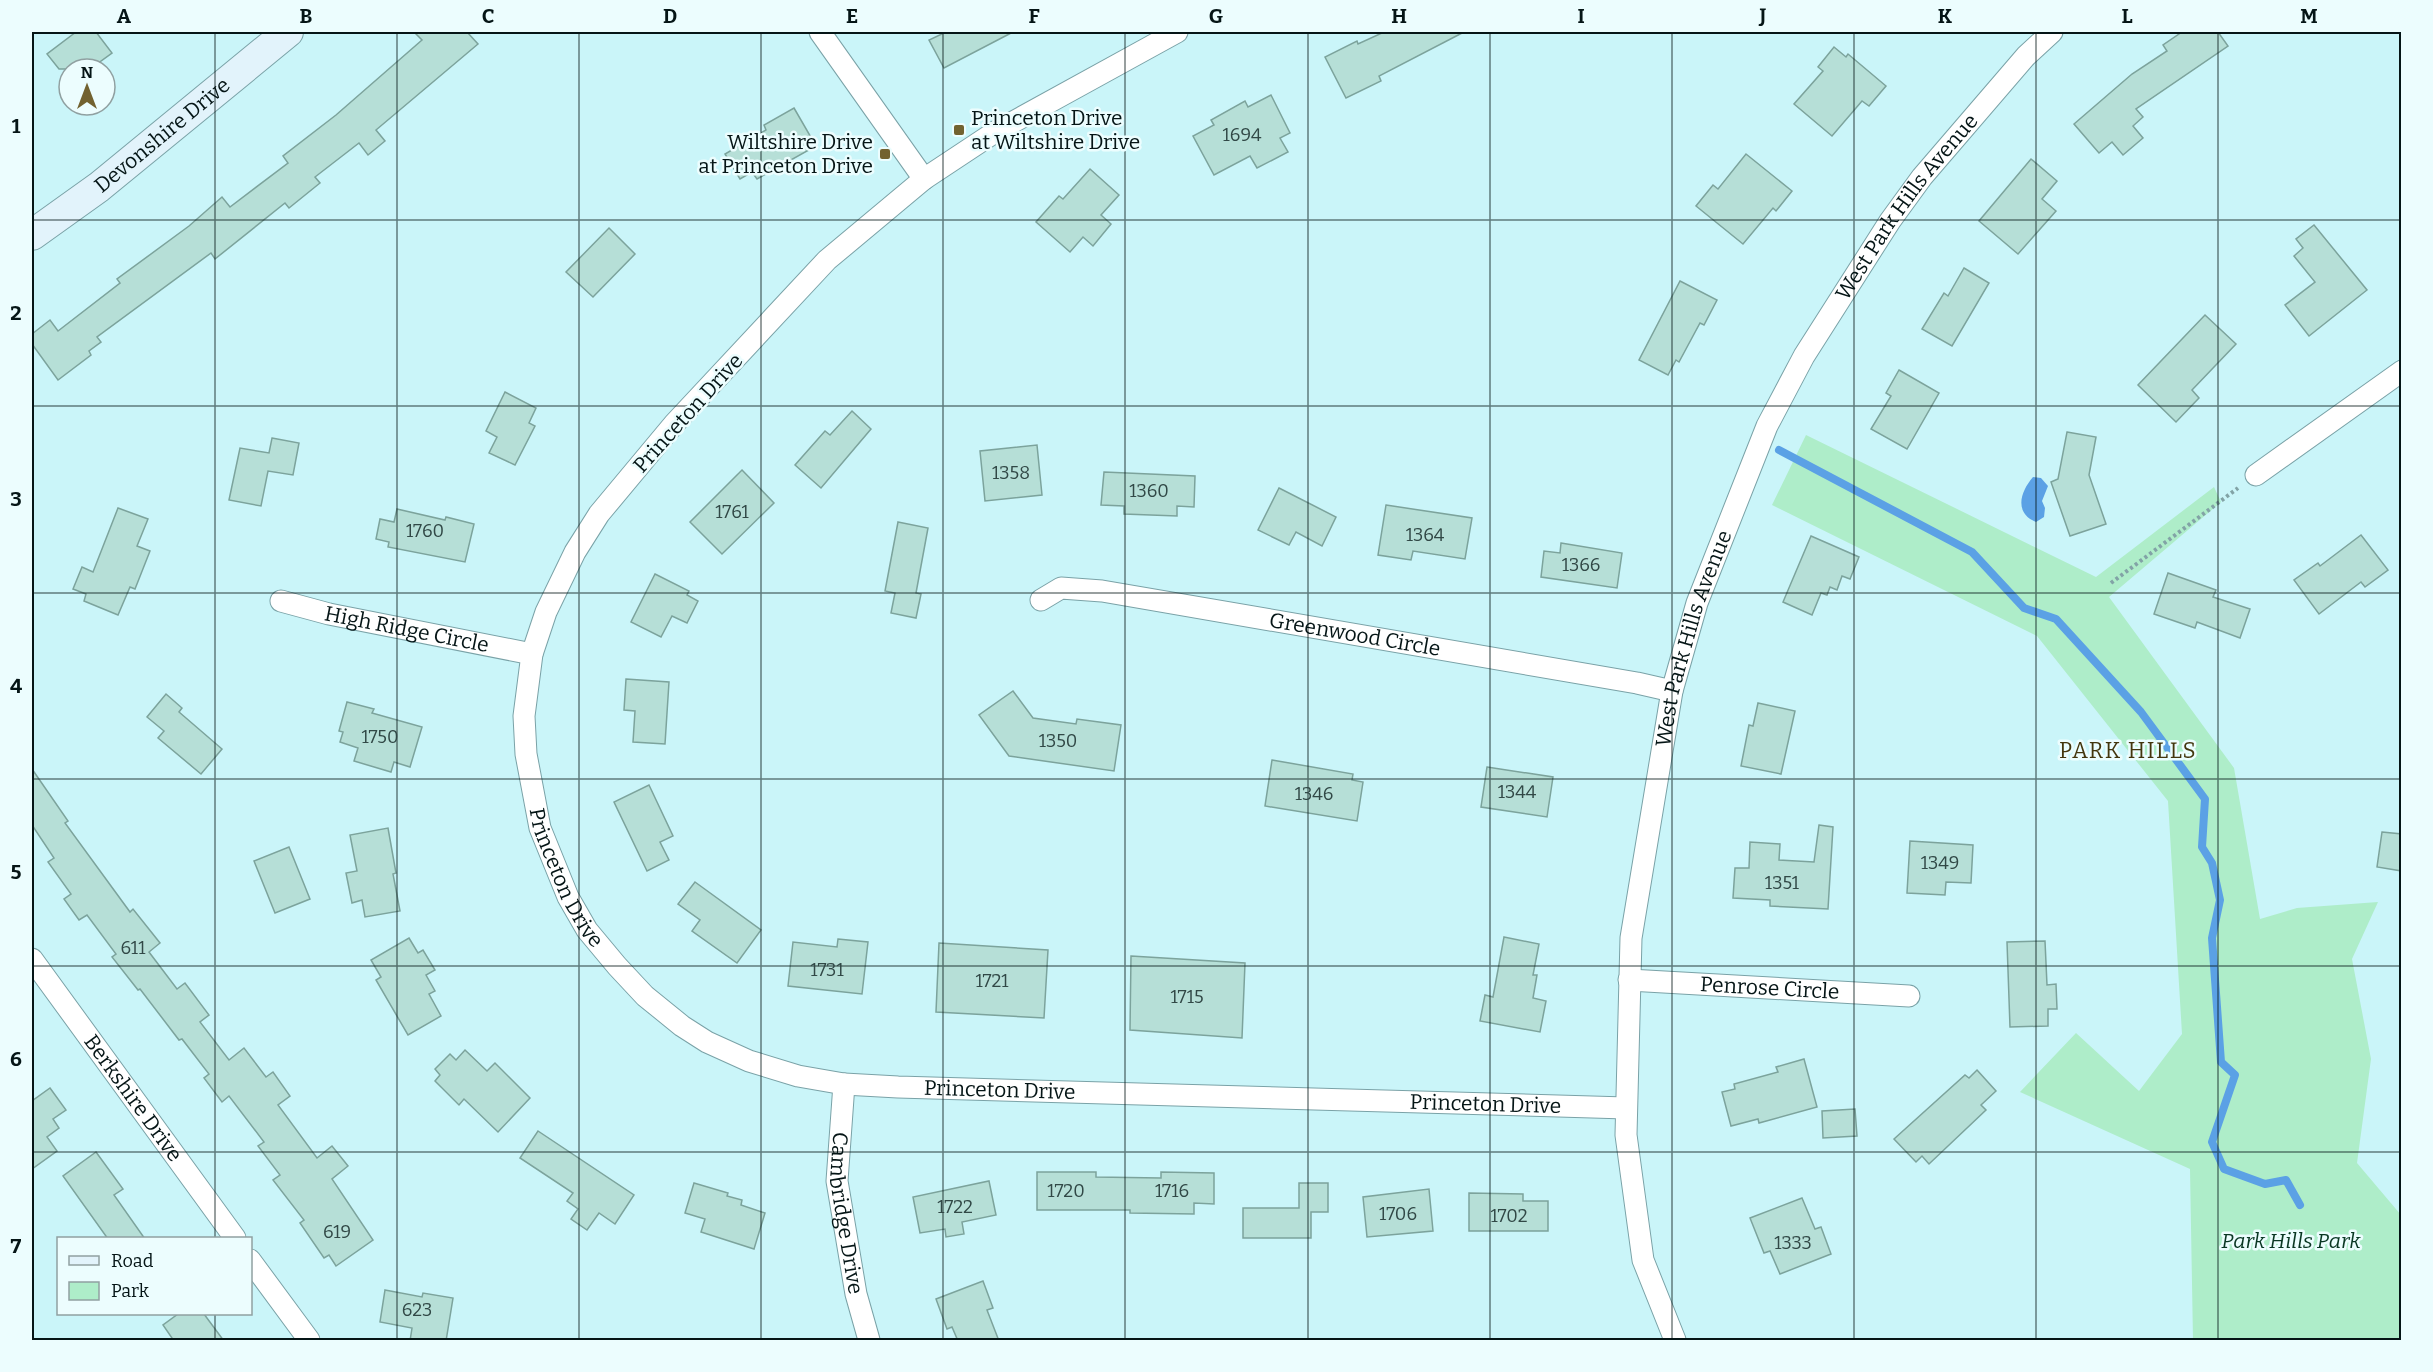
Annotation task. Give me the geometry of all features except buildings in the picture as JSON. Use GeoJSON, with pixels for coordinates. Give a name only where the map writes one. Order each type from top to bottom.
{"type":"FeatureCollection","features":[{"type":"Feature","properties":{"kind":"street","name":"Devonshire Drive"},"geometry":{"type":"LineString","coordinates":[[32,235],[99,187],[288,32]]}},
{"type":"Feature","properties":{"kind":"street"},"geometry":{"type":"LineString","coordinates":[[819,32],[924,178]]}},
{"type":"Feature","properties":{"kind":"street","name":"Princeton Drive"},"geometry":{"type":"LineString","coordinates":[[1177,32],[995,132],[924,178],[827,260],[674,424],[599,514],[575,552],[546,612],[532,654],[524,716],[526,754],[532,793],[540,828],[554,866],[587,930],[645,996],[682,1026],[707,1042],[749,1061],[798,1076],[844,1084],[1626,1108]]}},
{"type":"Feature","properties":{"kind":"street","name":"West Park Hills Avenue"},"geometry":{"type":"LineString","coordinates":[[1675,1341],[1643,1260],[1626,1135],[1631,938],[1672,691],[1698,603],[1767,426],[1804,356],[1890,221],[1922,177],[2026,56],[2052,32]]}},
{"type":"Feature","properties":{"kind":"street"},"geometry":{"type":"LineString","coordinates":[[2256,475],[2402,371]]}},
{"type":"Feature","properties":{"kind":"street","name":"Greenwood Circle"},"geometry":{"type":"LineString","coordinates":[[1041,600],[1061,588],[1102,591],[1672,691]]}},
{"type":"Feature","properties":{"kind":"street","name":"High Ridge Circle"},"geometry":{"type":"LineString","coordinates":[[281,602],[329,614],[532,654]]}},
{"type":"Feature","properties":{"kind":"street","name":"Berkshire Drive"},"geometry":{"type":"LineString","coordinates":[[32,959],[234,1237]]}},
{"type":"Feature","properties":{"kind":"street","name":"Penrose Circle"},"geometry":{"type":"LineString","coordinates":[[1629,980],[1909,996]]}},
{"type":"Feature","properties":{"kind":"street","name":"Cambridge Drive"},"geometry":{"type":"LineString","coordinates":[[844,1084],[837,1181],[855,1294],[869,1341]]}},
{"type":"Feature","properties":{"kind":"street"},"geometry":{"type":"LineString","coordinates":[[252,1263],[309,1341]]}},
{"type":"Feature","properties":{"kind":"path"},"geometry":{"type":"LineString","coordinates":[[2111,583],[2256,475]]}},
{"type":"Feature","properties":{"kind":"green space","name":"Park Hills Park"},"geometry":{"type":"Polygon","coordinates":[[[1806,435],[2096,577],[2214,487],[2221,502],[2109,597],[2234,768],[2260,919],[2297,908],[2378,902],[2352,959],[2371,1059],[2357,1163],[2401,1215],[2401,1340],[2193,1340],[2190,1169],[2020,1092],[2076,1033],[2139,1091],[2182,1034],[2168,801],[2037,636],[1772,505],[1806,435]]]}},
{"type":"Feature","properties":{"kind":"water"},"geometry":{"type":"Polygon","coordinates":[[[2033,477],[2041,478],[2048,486],[2042,501],[2045,508],[2044,517],[2036,522],[2024,513],[2021,502],[2022,495],[2033,477]]]}},
{"type":"Feature","properties":{"kind":"waterway"},"geometry":{"type":"LineString","coordinates":[[1779,450],[1972,552],[2024,608],[2056,619],[2141,712],[2205,799],[2202,847],[2212,863],[2220,900],[2212,938],[2221,1062],[2235,1075],[2212,1142],[2224,1169],[2265,1184],[2286,1180],[2300,1205]]}},
{"type":"Feature","properties":{"kind":"place","name":"Princeton Drive at Wiltshire Drive"},"geometry":{"type":"Point","coordinates":[959,130]}},
{"type":"Feature","properties":{"kind":"place","name":"Wiltshire Drive at Princeton Drive"},"geometry":{"type":"Point","coordinates":[885,154]}},
{"type":"Feature","properties":{"kind":"district","name":"PARK HILLS"},"geometry":{"type":"Point","coordinates":[2128,750]}}]}
